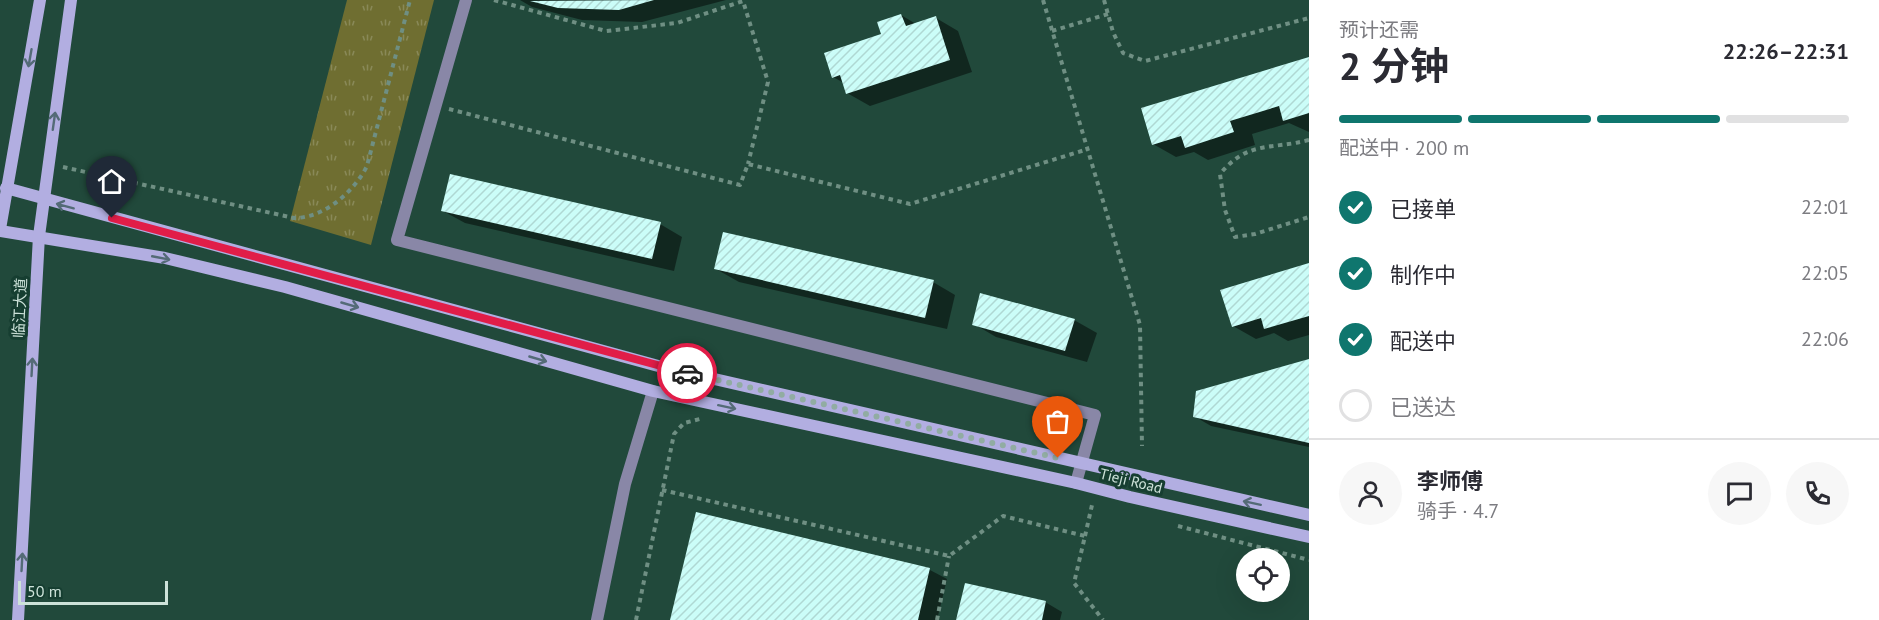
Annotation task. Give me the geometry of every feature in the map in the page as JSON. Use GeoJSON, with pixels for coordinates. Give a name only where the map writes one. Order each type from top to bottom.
{"type":"FeatureCollection","features":[{"type":"Feature","properties":{"kind":"main road"},"geometry":{"type":"LineString","coordinates":[[0,230],[40,0]]}},
{"type":"Feature","properties":{"kind":"main road","name":"临江大道"},"geometry":{"type":"LineString","coordinates":[[18,620],[39,236],[71,0]]}},
{"type":"Feature","properties":{"kind":"main road","name":"Tieji Road"},"geometry":{"type":"LineString","coordinates":[[6,188],[43,200],[662,367],[1309,515]]}},
{"type":"Feature","properties":{"kind":"main road","name":"Tieji Road"},"geometry":{"type":"LineString","coordinates":[[0,230],[165,258],[285,286],[652,391],[1076,483],[1309,537]]}},
{"type":"Feature","properties":{"kind":"street"},"geometry":{"type":"LineString","coordinates":[[466,0],[397,240],[1095,414],[1076,483]]}},
{"type":"Feature","properties":{"kind":"street"},"geometry":{"type":"LineString","coordinates":[[597,620],[624,484],[652,391]]}},
{"type":"Feature","properties":{"kind":"path"},"geometry":{"type":"LineString","coordinates":[[48,164],[294,218],[320,212],[347,193],[367,166],[410,0]]}},
{"type":"Feature","properties":{"kind":"path"},"geometry":{"type":"LineString","coordinates":[[437,106],[740,185],[748,164],[768,82],[743,1],[677,23],[606,31],[494,0]]}},
{"type":"Feature","properties":{"kind":"path"},"geometry":{"type":"LineString","coordinates":[[737,3],[745,0]]}},
{"type":"Feature","properties":{"kind":"path"},"geometry":{"type":"LineString","coordinates":[[1043,0],[1140,325],[1143,446]]}},
{"type":"Feature","properties":{"kind":"path"},"geometry":{"type":"LineString","coordinates":[[1104,0],[1123,53],[1145,62],[1309,18]]}},
{"type":"Feature","properties":{"kind":"path"},"geometry":{"type":"LineString","coordinates":[[1052,31],[1108,14]]}},
{"type":"Feature","properties":{"kind":"path"},"geometry":{"type":"LineString","coordinates":[[1309,140],[1267,145],[1233,158],[1220,174],[1225,210],[1235,237],[1255,234],[1309,217]]}},
{"type":"Feature","properties":{"kind":"path"},"geometry":{"type":"LineString","coordinates":[[748,164],[910,204],[1088,149]]}},
{"type":"Feature","properties":{"kind":"path"},"geometry":{"type":"LineString","coordinates":[[636,620],[674,434],[684,423],[696,419],[708,421]]}},
{"type":"Feature","properties":{"kind":"path"},"geometry":{"type":"LineString","coordinates":[[662,490],[950,556]]}},
{"type":"Feature","properties":{"kind":"path"},"geometry":{"type":"LineString","coordinates":[[1080,502],[1103,507]]}},
{"type":"Feature","properties":{"kind":"path"},"geometry":{"type":"LineString","coordinates":[[1092,505],[1074,583],[1103,620]]}},
{"type":"Feature","properties":{"kind":"path"},"geometry":{"type":"LineString","coordinates":[[937,620],[950,556],[1003,516],[1085,536]]}},
{"type":"Feature","properties":{"kind":"path"},"geometry":{"type":"LineString","coordinates":[[1172,525],[1309,560]]}},
{"type":"Feature","properties":{"kind":"green space"},"geometry":{"type":"Polygon","coordinates":[[[347,0],[434,0],[371,245],[290,221],[347,0]]]}},
{"type":"Feature","properties":{"kind":"building"},"geometry":{"type":"Polygon","coordinates":[[[654,0],[619,10],[558,8],[530,1],[654,0]]]}},
{"type":"Feature","properties":{"kind":"building"},"geometry":{"type":"Polygon","coordinates":[[[901,14],[906,26],[936,16],[950,60],[846,94],[840,75],[832,78],[824,53],[881,34],[877,22],[901,14]]]}},
{"type":"Feature","properties":{"kind":"building"},"geometry":{"type":"Polygon","coordinates":[[[1309,57],[1309,113],[1283,121],[1279,106],[1230,121],[1234,132],[1185,148],[1181,136],[1152,145],[1141,108],[1309,57]]]}},
{"type":"Feature","properties":{"kind":"building"},"geometry":{"type":"Polygon","coordinates":[[[450,174],[661,222],[652,259],[441,211],[450,174]]]}},
{"type":"Feature","properties":{"kind":"building"},"geometry":{"type":"Polygon","coordinates":[[[723,232],[934,280],[925,318],[714,269],[723,232]]]}},
{"type":"Feature","properties":{"kind":"building"},"geometry":{"type":"Polygon","coordinates":[[[1309,263],[1309,316],[1264,329],[1261,318],[1232,327],[1220,290],[1309,263]]]}},
{"type":"Feature","properties":{"kind":"building"},"geometry":{"type":"Polygon","coordinates":[[[980,293],[1075,319],[1065,351],[972,325],[980,293]]]}},
{"type":"Feature","properties":{"kind":"building"},"geometry":{"type":"Polygon","coordinates":[[[1309,359],[1309,443],[1193,417],[1196,391],[1309,359]]]}},
{"type":"Feature","properties":{"kind":"building"},"geometry":{"type":"Polygon","coordinates":[[[696,512],[930,568],[918,620],[670,620],[696,512]]]}},
{"type":"Feature","properties":{"kind":"building"},"geometry":{"type":"Polygon","coordinates":[[[965,583],[1046,601],[1042,620],[956,620],[965,583]]]}},
{"type":"Feature","properties":{"kind":"way so far"},"geometry":{"type":"LineString","coordinates":[[687,373],[1058,458]]}},
{"type":"Feature","properties":{"kind":"route"},"geometry":{"type":"LineString","coordinates":[[112,218],[687,373]]}}]}
